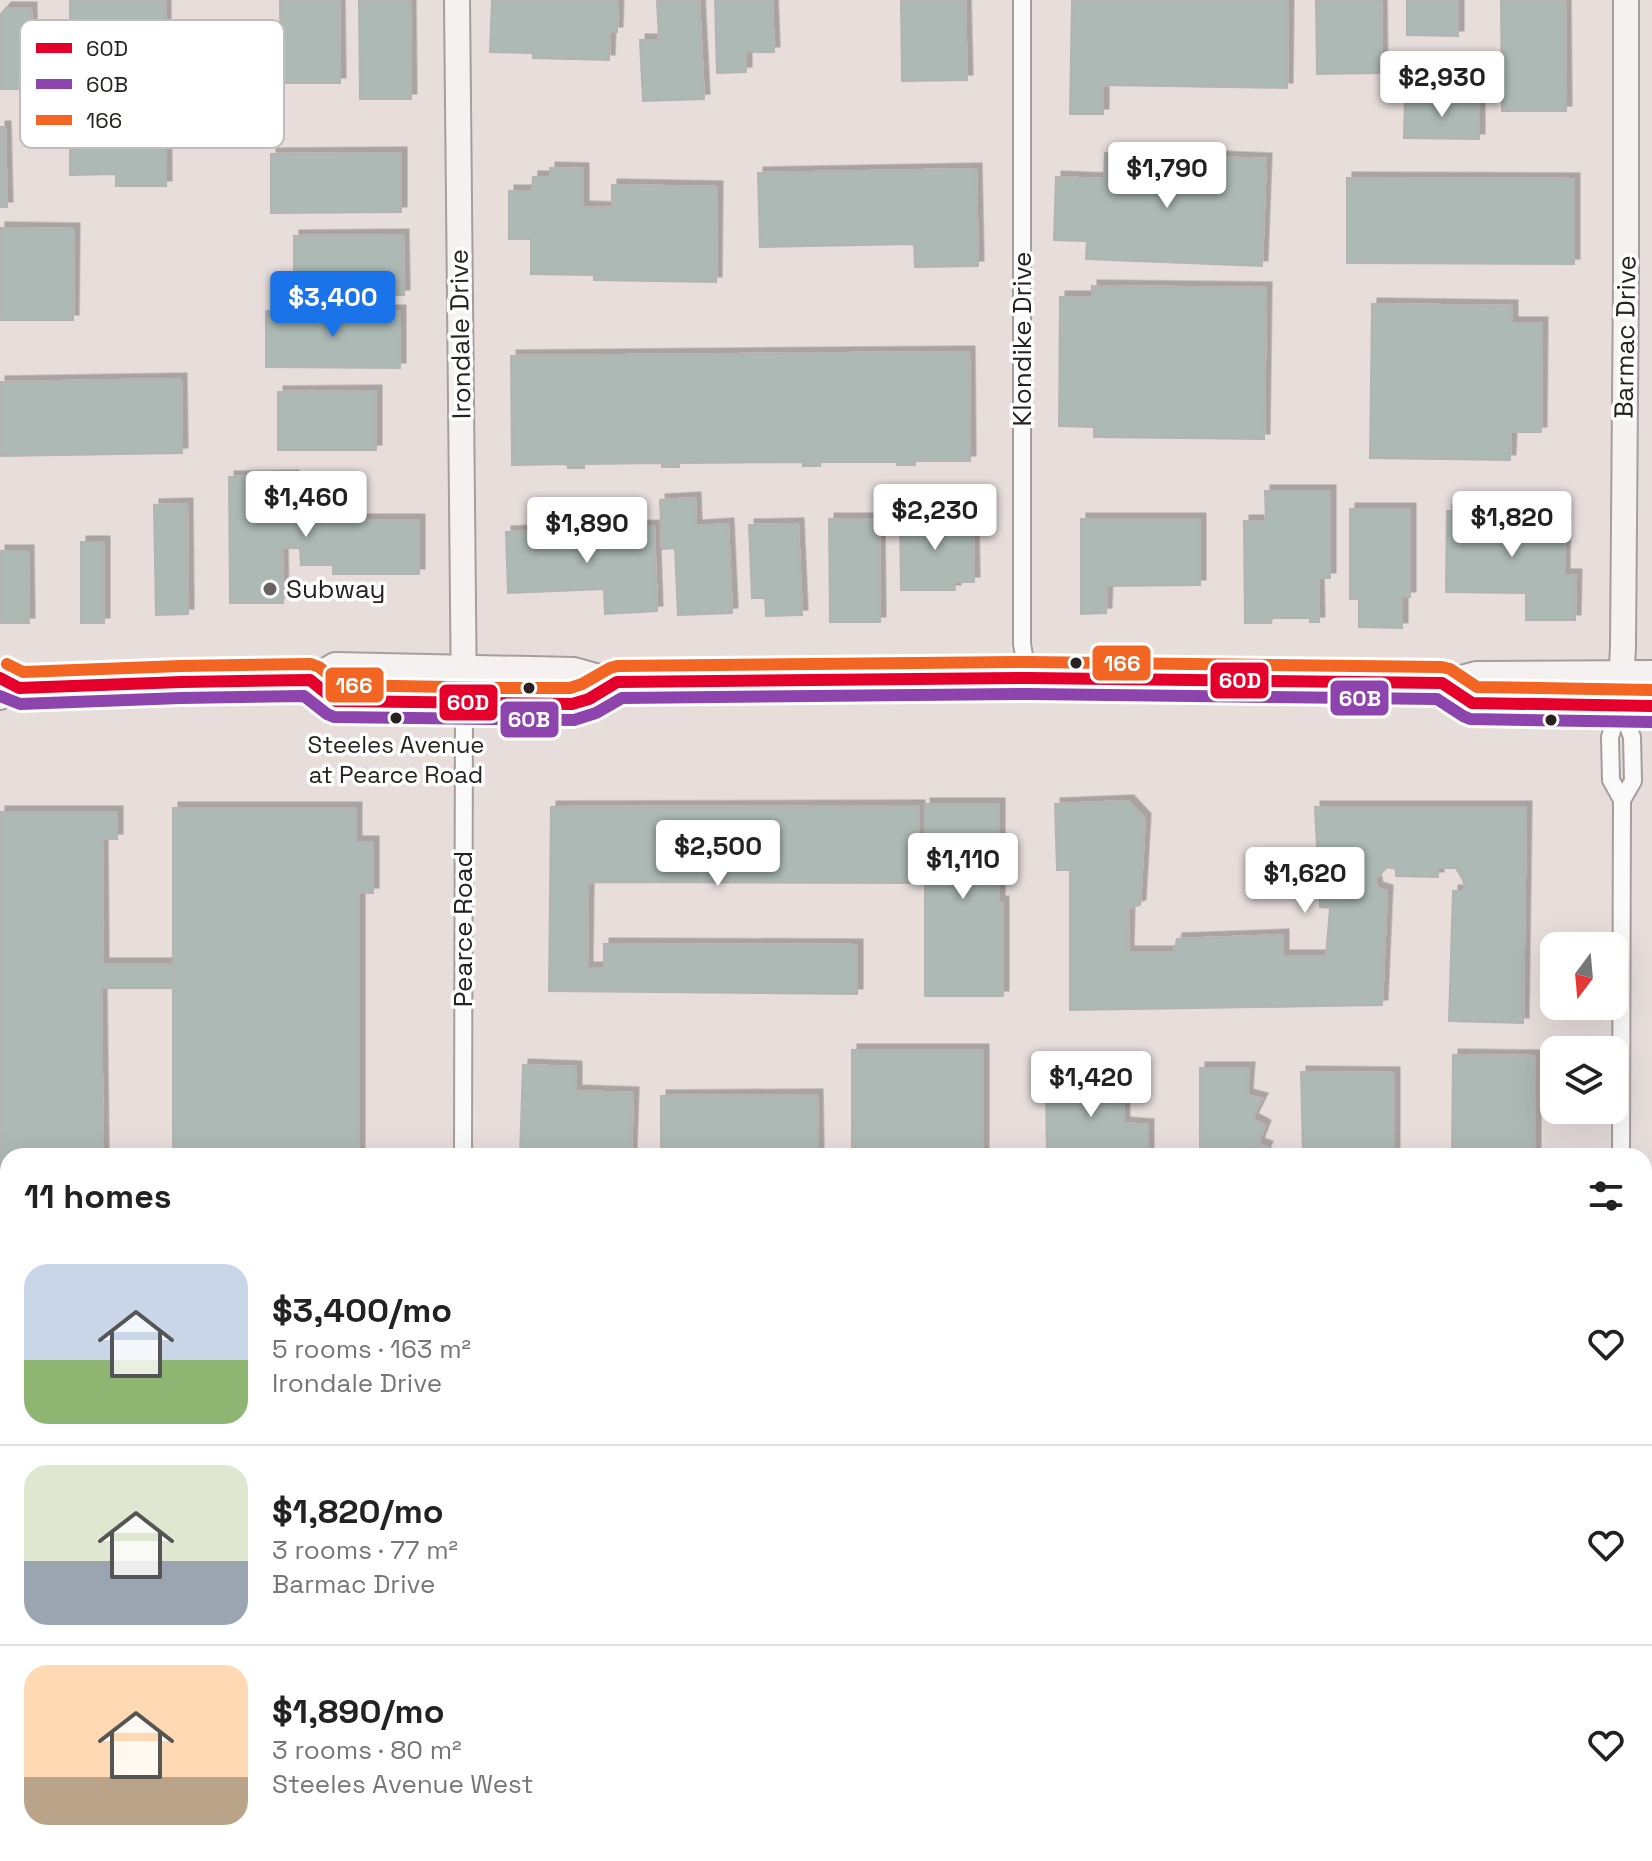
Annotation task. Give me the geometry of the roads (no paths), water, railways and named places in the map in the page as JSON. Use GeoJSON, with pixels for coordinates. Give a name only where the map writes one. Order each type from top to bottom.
{"type":"FeatureCollection","features":[{"type":"Feature","properties":{"kind":"main road","name":"Irondale Drive"},"geometry":{"type":"LineString","coordinates":[[457,0],[464,703]]}},
{"type":"Feature","properties":{"kind":"main road","name":"Barmac Drive"},"geometry":{"type":"LineString","coordinates":[[1620,705],[1623,673],[1626,0]]}},
{"type":"Feature","properties":{"kind":"main road"},"geometry":{"type":"LineString","coordinates":[[6,687],[310,680],[335,665],[574,670],[617,682],[1028,678],[1442,683],[1476,674],[1652,673]]}},
{"type":"Feature","properties":{"kind":"main road"},"geometry":{"type":"LineString","coordinates":[[310,680],[336,701],[572,704],[589,699],[617,682]]}},
{"type":"Feature","properties":{"kind":"main road"},"geometry":{"type":"LineString","coordinates":[[1442,683],[1472,703],[1652,706]]}},
{"type":"Feature","properties":{"kind":"street","name":"Klondike Drive"},"geometry":{"type":"LineString","coordinates":[[1022,0],[1022,644],[1028,678]]}},
{"type":"Feature","properties":{"kind":"street","name":"Pearce Road"},"geometry":{"type":"LineString","coordinates":[[463,1148],[464,703]]}},
{"type":"Feature","properties":{"kind":"street"},"geometry":{"type":"LineString","coordinates":[[1620,705],[1610,737],[1611,780],[1622,800],[1621,1148]]}},
{"type":"Feature","properties":{"kind":"place","name":"Subway"},"geometry":{"type":"Point","coordinates":[270,589]}},
{"type":"Feature","properties":{"kind":"place","name":"Steeles Avenue at Pearce Road"},"geometry":{"type":"Point","coordinates":[396,718]}}]}
